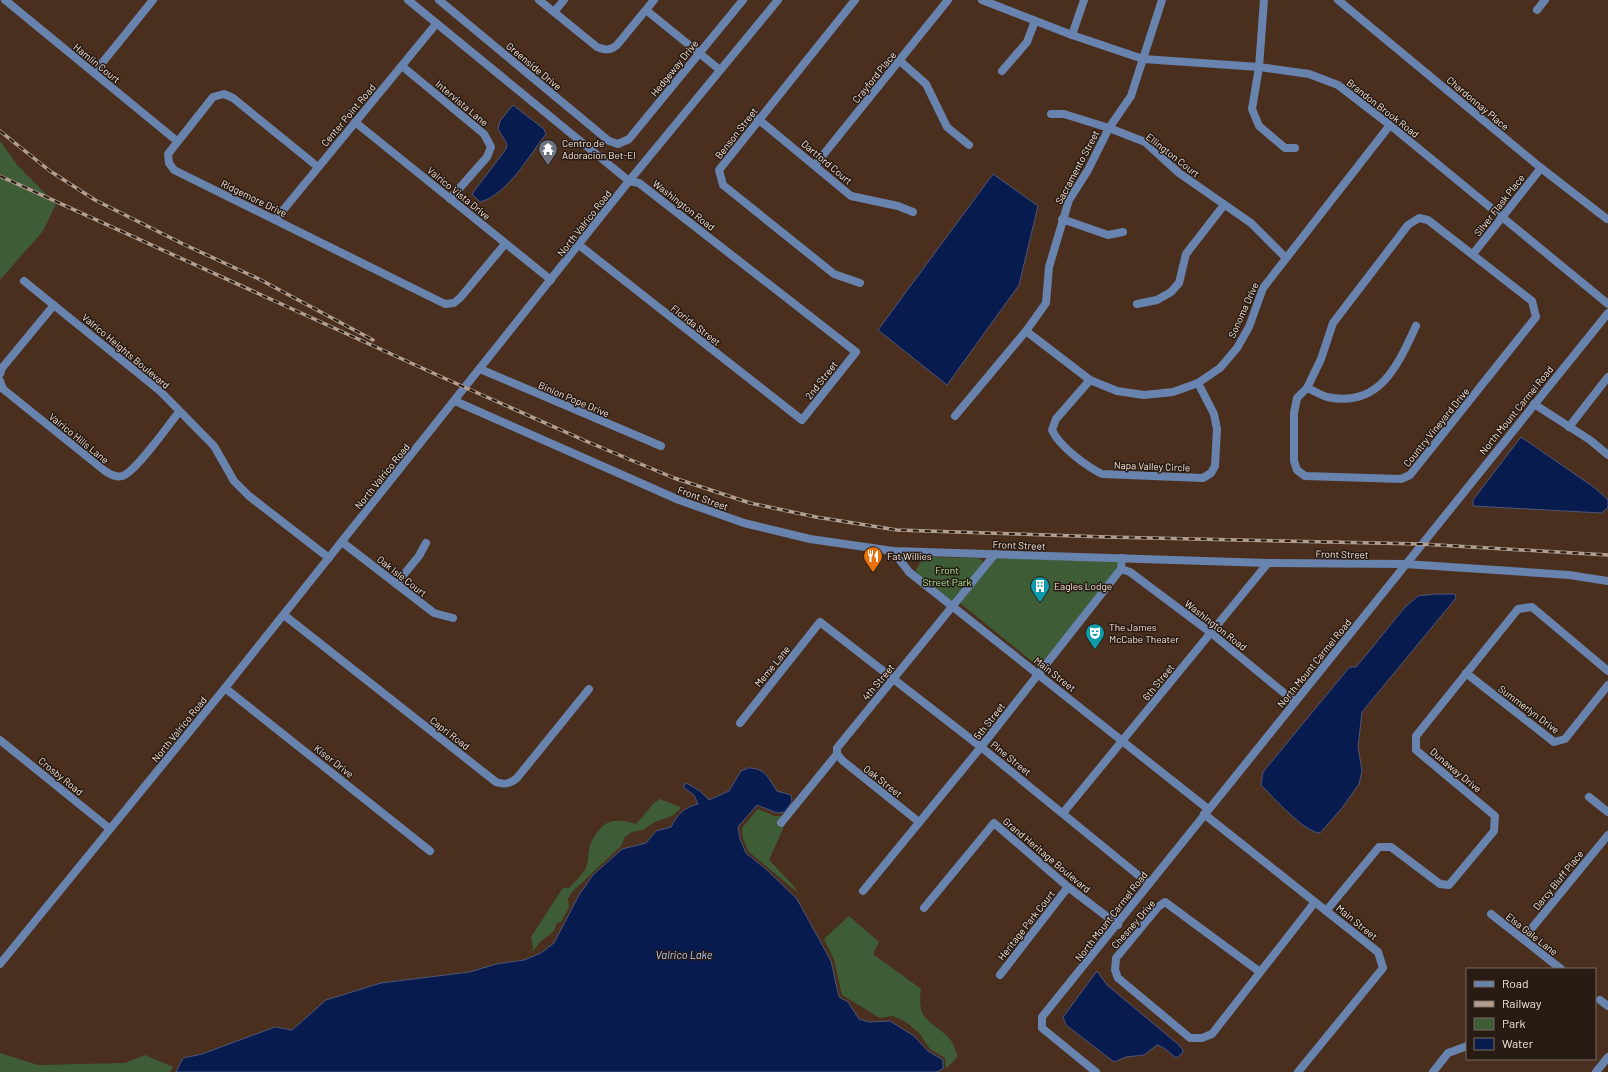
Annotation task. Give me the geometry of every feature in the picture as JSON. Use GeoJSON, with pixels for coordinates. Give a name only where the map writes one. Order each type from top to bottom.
{"type":"FeatureCollection","features":[{"type":"Feature","properties":{"kind":"street","name":"Hamlin Court"},"geometry":{"type":"LineString","coordinates":[[5,0],[177,141]]}},
{"type":"Feature","properties":{"kind":"street"},"geometry":{"type":"LineString","coordinates":[[94,73],[153,0]]}},
{"type":"Feature","properties":{"kind":"street","name":"Washington Road"},"geometry":{"type":"LineString","coordinates":[[408,0],[629,181],[639,183],[856,352]]}},
{"type":"Feature","properties":{"kind":"street","name":"Greenside Drive"},"geometry":{"type":"LineString","coordinates":[[439,0],[609,141],[618,144]]}},
{"type":"Feature","properties":{"kind":"street"},"geometry":{"type":"LineString","coordinates":[[539,0],[597,47],[606,50],[613,49],[617,45],[654,0]]}},
{"type":"Feature","properties":{"kind":"street"},"geometry":{"type":"LineString","coordinates":[[554,12],[564,0]]}},
{"type":"Feature","properties":{"kind":"street","name":"Hedgeway Drive"},"geometry":{"type":"LineString","coordinates":[[618,144],[629,139],[743,0]]}},
{"type":"Feature","properties":{"kind":"street","name":"North Valrico Road"},"geometry":{"type":"LineString","coordinates":[[0,964],[226,688],[456,401],[629,181],[778,0]]}},
{"type":"Feature","properties":{"kind":"street","name":"Benson Street"},"geometry":{"type":"LineString","coordinates":[[855,0],[758,119],[719,170],[723,186],[834,274],[860,283]]}},
{"type":"Feature","properties":{"kind":"street","name":"Crayford Place"},"geometry":{"type":"LineString","coordinates":[[815,165],[948,0]]}},
{"type":"Feature","properties":{"kind":"street","name":"Brandon Brook Road"},"geometry":{"type":"LineString","coordinates":[[982,0],[1072,35],[1143,59],[1259,68],[1310,74],[1338,85],[1390,125],[1608,304]]}},
{"type":"Feature","properties":{"kind":"street"},"geometry":{"type":"LineString","coordinates":[[1072,35],[1084,0]]}},
{"type":"Feature","properties":{"kind":"street","name":"Sacramento Street"},"geometry":{"type":"LineString","coordinates":[[955,416],[1026,331],[1046,303],[1049,267],[1069,200],[1088,170],[1109,128],[1131,96],[1162,0]]}},
{"type":"Feature","properties":{"kind":"street"},"geometry":{"type":"LineString","coordinates":[[1264,0],[1259,68],[1252,109],[1259,126],[1284,148],[1295,148]]}},
{"type":"Feature","properties":{"kind":"street","name":"Chardonnay Place"},"geometry":{"type":"LineString","coordinates":[[1338,0],[1541,168],[1607,219]]}},
{"type":"Feature","properties":{"kind":"street"},"geometry":{"type":"LineString","coordinates":[[1537,10],[1545,0]]}},
{"type":"Feature","properties":{"kind":"street"},"geometry":{"type":"LineString","coordinates":[[646,10],[720,70]]}},
{"type":"Feature","properties":{"kind":"street"},"geometry":{"type":"LineString","coordinates":[[1002,71],[1027,42],[1035,21]]}},
{"type":"Feature","properties":{"kind":"street","name":"Center Point Road"},"geometry":{"type":"LineString","coordinates":[[274,220],[436,24]]}},
{"type":"Feature","properties":{"kind":"street"},"geometry":{"type":"LineString","coordinates":[[900,61],[926,84],[947,127],[969,145]]}},
{"type":"Feature","properties":{"kind":"street","name":"Intervista Lane"},"geometry":{"type":"LineString","coordinates":[[402,66],[484,134],[491,147],[487,157],[450,199]]}},
{"type":"Feature","properties":{"kind":"street","name":"Ridgemore Drive"},"geometry":{"type":"LineString","coordinates":[[318,167],[233,98],[224,94],[213,97],[168,154],[169,163],[174,170],[445,304],[454,303],[460,298],[504,244]]}},
{"type":"Feature","properties":{"kind":"street","name":"Ellington Court"},"geometry":{"type":"LineString","coordinates":[[1051,114],[1064,114],[1109,128],[1145,142],[1179,173],[1251,223],[1285,257]]}},
{"type":"Feature","properties":{"kind":"street","name":"Dartford Court"},"geometry":{"type":"LineString","coordinates":[[758,119],[851,196],[898,206],[913,212]]}},
{"type":"Feature","properties":{"kind":"street","name":"Valrico Vista Drive"},"geometry":{"type":"LineString","coordinates":[[355,122],[504,244],[551,280]]}},
{"type":"Feature","properties":{"kind":"street","name":"Sonoma Drive"},"geometry":{"type":"LineString","coordinates":[[1026,331],[1090,380],[1117,391],[1144,395],[1173,392],[1198,383],[1220,368],[1237,348],[1249,327],[1263,288],[1285,257],[1390,125]]}},
{"type":"Feature","properties":{"kind":"street","name":"Silver Flask Place"},"geometry":{"type":"LineString","coordinates":[[1473,254],[1541,168]]}},
{"type":"Feature","properties":{"kind":"street"},"geometry":{"type":"LineString","coordinates":[[1138,304],[1157,300],[1171,292],[1179,283],[1186,254],[1224,205]]}},
{"type":"Feature","properties":{"kind":"street","name":"Country Vineyard Drive"},"geometry":{"type":"LineString","coordinates":[[1419,218],[1428,220],[1473,254],[1532,301],[1536,316],[1410,475],[1401,479],[1305,476],[1298,470],[1294,461],[1294,413],[1297,398],[1307,388],[1321,360],[1333,323],[1408,225],[1419,218]]}},
{"type":"Feature","properties":{"kind":"street"},"geometry":{"type":"LineString","coordinates":[[1062,220],[1108,235],[1123,232]]}},
{"type":"Feature","properties":{"kind":"street","name":"Florida Street"},"geometry":{"type":"LineString","coordinates":[[579,245],[802,420]]}},
{"type":"Feature","properties":{"kind":"street","name":"Valrico Heights Boulevard"},"geometry":{"type":"LineString","coordinates":[[24,280],[160,391],[214,446],[234,481],[249,496],[329,558]]}},
{"type":"Feature","properties":{"kind":"street"},"geometry":{"type":"LineString","coordinates":[[0,374],[2,368],[54,305]]}},
{"type":"Feature","properties":{"kind":"street","name":"North Mount Carmel Road"},"geometry":{"type":"LineString","coordinates":[[1096,1072],[1042,1028],[1042,1017],[1118,925],[1206,812],[1608,313]]}},
{"type":"Feature","properties":{"kind":"street"},"geometry":{"type":"LineString","coordinates":[[1307,388],[1326,397],[1357,398],[1371,393],[1386,379],[1405,350],[1416,326]]}},
{"type":"Feature","properties":{"kind":"street","name":"2nd Street"},"geometry":{"type":"LineString","coordinates":[[802,420],[856,352]]}},
{"type":"Feature","properties":{"kind":"street","name":"Binion Pope Drive"},"geometry":{"type":"LineString","coordinates":[[480,369],[660,446]]}},
{"type":"Feature","properties":{"kind":"street"},"geometry":{"type":"LineString","coordinates":[[1570,427],[1608,377]]}},
{"type":"Feature","properties":{"kind":"street","name":"Napa Valley Circle"},"geometry":{"type":"LineString","coordinates":[[1090,380],[1056,419],[1052,430],[1057,440],[1094,470],[1102,474],[1203,478],[1211,473],[1215,466],[1217,429],[1214,414],[1198,383]]}},
{"type":"Feature","properties":{"kind":"street","name":"Valrico Hills Lane"},"geometry":{"type":"LineString","coordinates":[[0,381],[3,389],[105,472],[112,476],[121,476],[132,469],[179,412]]}},
{"type":"Feature","properties":{"kind":"street","name":"Front Street"},"geometry":{"type":"LineString","coordinates":[[456,401],[635,482],[679,500],[744,523],[810,539],[893,551],[1268,563],[1405,564],[1569,575],[1608,581]]}},
{"type":"Feature","properties":{"kind":"street"},"geometry":{"type":"LineString","coordinates":[[1534,404],[1608,454]]}},
{"type":"Feature","properties":{"kind":"street","name":"Oak Isle Court"},"geometry":{"type":"LineString","coordinates":[[342,542],[434,613],[453,618]]}},
{"type":"Feature","properties":{"kind":"street"},"geometry":{"type":"LineString","coordinates":[[396,584],[419,556],[426,543]]}},
{"type":"Feature","properties":{"kind":"street","name":"Main Street"},"geometry":{"type":"LineString","coordinates":[[893,551],[909,572],[1123,741],[1206,812],[1378,952],[1383,968],[1298,1072]]}},
{"type":"Feature","properties":{"kind":"street","name":"4th Street"},"geometry":{"type":"LineString","coordinates":[[781,823],[837,754],[837,748],[995,554]]}},
{"type":"Feature","properties":{"kind":"street"},"geometry":{"type":"LineString","coordinates":[[1121,569],[1122,558]]}},
{"type":"Feature","properties":{"kind":"street","name":"6th Street"},"geometry":{"type":"LineString","coordinates":[[1062,813],[1123,741],[1210,632],[1268,563]]}},
{"type":"Feature","properties":{"kind":"street","name":"Washington Road"},"geometry":{"type":"LineString","coordinates":[[1121,569],[1130,572],[1210,632],[1295,702]]}},
{"type":"Feature","properties":{"kind":"street","name":"5th Street"},"geometry":{"type":"LineString","coordinates":[[863,891],[981,747],[1121,569]]}},
{"type":"Feature","properties":{"kind":"street","name":"Dunaway Drive"},"geometry":{"type":"LineString","coordinates":[[1326,911],[1379,847],[1391,847],[1440,884],[1449,885],[1494,831],[1495,816],[1416,750],[1416,736],[1518,609],[1532,607],[1608,671]]}},
{"type":"Feature","properties":{"kind":"street","name":"Capri Road"},"geometry":{"type":"LineString","coordinates":[[284,615],[489,777],[502,785],[513,782],[517,778],[589,690]]}},
{"type":"Feature","properties":{"kind":"street","name":"Pine Street"},"geometry":{"type":"LineString","coordinates":[[820,622],[981,747],[1149,884]]}},
{"type":"Feature","properties":{"kind":"street","name":"Meme Lane"},"geometry":{"type":"LineString","coordinates":[[740,723],[820,622]]}},
{"type":"Feature","properties":{"kind":"street","name":"Summerlyn Drive"},"geometry":{"type":"LineString","coordinates":[[1466,673],[1554,742],[1565,739],[1608,685]]}},
{"type":"Feature","properties":{"kind":"street","name":"Kiser Drive"},"geometry":{"type":"LineString","coordinates":[[226,688],[430,850]]}},
{"type":"Feature","properties":{"kind":"street","name":"Crosby Road"},"geometry":{"type":"LineString","coordinates":[[0,740],[110,829]]}},
{"type":"Feature","properties":{"kind":"street","name":"Oak Street"},"geometry":{"type":"LineString","coordinates":[[837,754],[843,761],[919,822]]}},
{"type":"Feature","properties":{"kind":"street"},"geometry":{"type":"LineString","coordinates":[[1589,796],[1608,812]]}},
{"type":"Feature","properties":{"kind":"street","name":"Grand Heritage Boulevard"},"geometry":{"type":"LineString","coordinates":[[924,908],[994,823],[1068,887],[1118,925]]}},
{"type":"Feature","properties":{"kind":"street","name":"Darcy Bluff Place"},"geometry":{"type":"LineString","coordinates":[[1523,939],[1608,835]]}},
{"type":"Feature","properties":{"kind":"street","name":"Heritage Park Court"},"geometry":{"type":"LineString","coordinates":[[1000,975],[1068,887]]}},
{"type":"Feature","properties":{"kind":"street","name":"Chesney Drive"},"geometry":{"type":"LineString","coordinates":[[1260,972],[1165,902],[1158,907],[1116,958],[1115,970],[1118,978],[1190,1038],[1202,1038],[1212,1034],[1315,902]]}},
{"type":"Feature","properties":{"kind":"street","name":"Elsa Gale Lane"},"geometry":{"type":"LineString","coordinates":[[1491,914],[1523,939],[1550,966]]}},
{"type":"Feature","properties":{"kind":"street"},"geometry":{"type":"LineString","coordinates":[[1600,1000],[1608,1006]]}},
{"type":"Feature","properties":{"kind":"street"},"geometry":{"type":"LineString","coordinates":[[1433,1072],[1448,1053],[1466,1046]]}},
{"type":"Feature","properties":{"kind":"street"},"geometry":{"type":"LineString","coordinates":[[1596,1072],[1608,1057]]}},
{"type":"Feature","properties":{"kind":"green space"},"geometry":{"type":"Polygon","coordinates":[[[0,141],[18,166],[56,204],[43,231],[0,280],[0,141]]]}},
{"type":"Feature","properties":{"kind":"green space","name":"Front Street Park"},"geometry":{"type":"Polygon","coordinates":[[[928,557],[978,558],[982,560],[982,565],[952,600],[931,588],[921,579],[918,574],[916,570],[918,566],[928,557]]]}},
{"type":"Feature","properties":{"kind":"green space"},"geometry":{"type":"Polygon","coordinates":[[[996,558],[1119,562],[1116,571],[1039,667],[960,603],[996,558]]]}},
{"type":"Feature","properties":{"kind":"green space"},"geometry":{"type":"Polygon","coordinates":[[[660,799],[680,807],[680,809],[672,816],[655,822],[643,830],[632,832],[625,837],[621,846],[572,892],[568,899],[569,907],[561,922],[557,923],[554,931],[541,941],[534,950],[528,952],[533,949],[531,937],[563,888],[569,888],[585,870],[590,846],[599,829],[609,822],[615,821],[636,824],[654,803],[660,799]]]}},
{"type":"Feature","properties":{"kind":"green space"},"geometry":{"type":"Polygon","coordinates":[[[758,809],[775,816],[782,816],[776,824],[781,828],[785,824],[769,860],[792,884],[798,893],[748,851],[743,838],[742,828],[758,809]]]}},
{"type":"Feature","properties":{"kind":"green space"},"geometry":{"type":"Polygon","coordinates":[[[849,916],[879,942],[873,954],[921,989],[920,1000],[923,1014],[932,1024],[950,1039],[958,1056],[946,1069],[945,1058],[930,1049],[920,1034],[906,1022],[893,1016],[880,1018],[842,995],[834,960],[824,939],[849,916]]]}},
{"type":"Feature","properties":{"kind":"green space"},"geometry":{"type":"Polygon","coordinates":[[[0,1053],[38,1065],[125,1063],[145,1055],[173,1067],[170,1072],[0,1072],[0,1053]]]}},
{"type":"Feature","properties":{"kind":"water"},"geometry":{"type":"Polygon","coordinates":[[[513,105],[544,129],[546,134],[517,174],[499,192],[480,202],[472,194],[506,149],[507,144],[498,129],[500,121],[513,105]]]}},
{"type":"Feature","properties":{"kind":"water"},"geometry":{"type":"Polygon","coordinates":[[[993,174],[1038,206],[1019,285],[947,385],[878,330],[993,174]]]}},
{"type":"Feature","properties":{"kind":"water"},"geometry":{"type":"Polygon","coordinates":[[[1521,437],[1595,488],[1608,500],[1608,507],[1602,513],[1473,506],[1473,500],[1521,437]]]}},
{"type":"Feature","properties":{"kind":"water"},"geometry":{"type":"Polygon","coordinates":[[[1455,594],[1456,598],[1362,712],[1358,747],[1362,771],[1359,784],[1342,808],[1320,833],[1306,827],[1289,814],[1261,785],[1263,772],[1347,670],[1350,667],[1356,667],[1405,607],[1418,596],[1455,594]]]}},
{"type":"Feature","properties":{"kind":"water","name":"Valrico Lake"},"geometry":{"type":"Polygon","coordinates":[[[748,768],[754,768],[763,772],[769,778],[777,791],[791,795],[792,801],[785,812],[777,813],[757,805],[738,827],[740,839],[746,853],[767,870],[797,899],[831,961],[839,997],[848,1002],[859,1019],[869,1022],[890,1021],[914,1036],[928,1051],[943,1060],[943,1069],[936,1072],[176,1072],[183,1058],[202,1054],[275,1027],[292,1030],[326,1000],[381,983],[470,972],[496,964],[524,960],[541,953],[554,943],[579,895],[593,875],[622,849],[646,843],[656,831],[671,827],[676,818],[688,807],[698,804],[694,795],[683,787],[686,783],[700,791],[709,800],[729,791],[741,771],[748,768]]]}},
{"type":"Feature","properties":{"kind":"water"},"geometry":{"type":"Polygon","coordinates":[[[1097,971],[1107,985],[1179,1045],[1183,1050],[1182,1054],[1176,1058],[1164,1048],[1157,1045],[1144,1055],[1126,1057],[1114,1062],[1066,1025],[1063,1017],[1097,971]]]}},
{"type":"Feature","properties":{"kind":"railway"},"geometry":{"type":"LineString","coordinates":[[0,131],[50,171],[95,200],[183,244],[259,279],[373,340]]}},
{"type":"Feature","properties":{"kind":"railway"},"geometry":{"type":"LineString","coordinates":[[0,176],[588,442],[674,478],[750,503],[816,517],[897,530],[1107,537],[1421,544],[1608,555]]}},
{"type":"Feature","properties":{"kind":"place","name":"Centro de Adoracion Bet-El"},"geometry":{"type":"Point","coordinates":[548,166]}},
{"type":"Feature","properties":{"kind":"place","name":"Fat Willies"},"geometry":{"type":"Point","coordinates":[873,573]}},
{"type":"Feature","properties":{"kind":"place","name":"Eagles Lodge"},"geometry":{"type":"Point","coordinates":[1040,603]}},
{"type":"Feature","properties":{"kind":"place","name":"The James McCabe Theater"},"geometry":{"type":"Point","coordinates":[1095,650]}}]}
